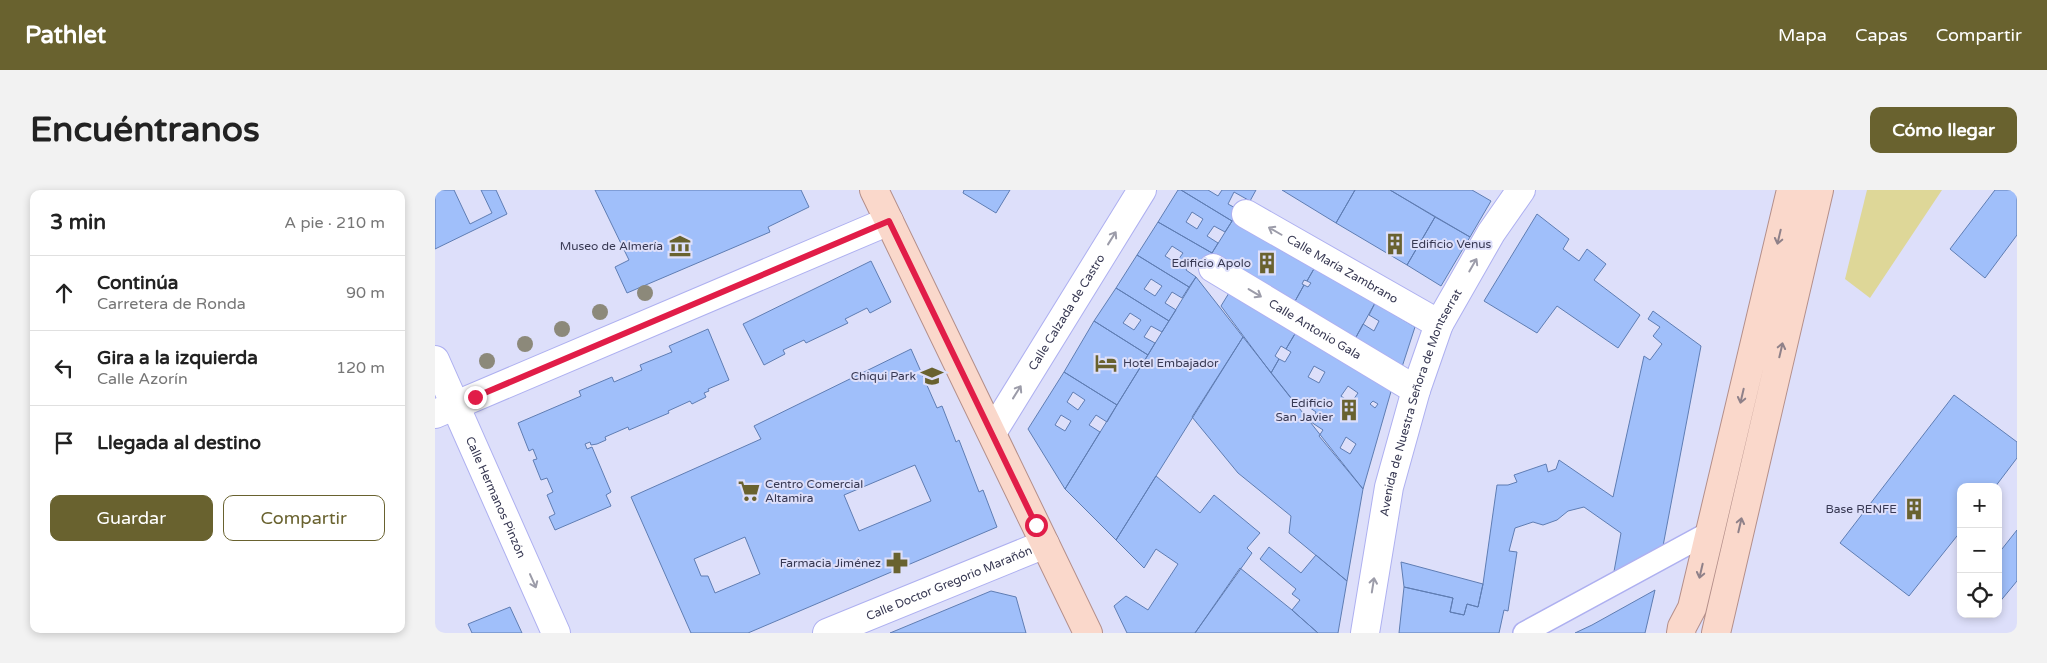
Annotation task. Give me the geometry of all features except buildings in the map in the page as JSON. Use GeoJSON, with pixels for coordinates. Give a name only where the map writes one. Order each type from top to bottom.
{"type":"FeatureCollection","features":[{"type":"Feature","properties":{"kind":"main road"},"geometry":{"type":"LineString","coordinates":[[874,190],[1088,633]]}},
{"type":"Feature","properties":{"kind":"main road"},"geometry":{"type":"LineString","coordinates":[[1680,631],[1692,608],[1791,190]]}},
{"type":"Feature","properties":{"kind":"main road"},"geometry":{"type":"LineString","coordinates":[[1716,633],[1819,190]]}},
{"type":"Feature","properties":{"kind":"street","name":"Calle Calzada de Castro"},"geometry":{"type":"LineString","coordinates":[[992,433],[1142,190]]}},
{"type":"Feature","properties":{"kind":"street","name":"Avenida de Nuestra Señora de Montserrat"},"geometry":{"type":"LineString","coordinates":[[1365,633],[1389,487],[1417,390],[1439,324],[1491,234],[1521,190]]}},
{"type":"Feature","properties":{"kind":"street","name":"Calle María Zambrano"},"geometry":{"type":"LineString","coordinates":[[1246,214],[1439,324]]}},
{"type":"Feature","properties":{"kind":"street"},"geometry":{"type":"LineString","coordinates":[[445,410],[889,221]]}},
{"type":"Feature","properties":{"kind":"street","name":"Calle Antonio Gala"},"geometry":{"type":"LineString","coordinates":[[1213,268],[1417,390]]}},
{"type":"Feature","properties":{"kind":"street","name":"Calle Hermanos Pinzón"},"geometry":{"type":"LineString","coordinates":[[435,360],[445,410],[555,633]]}},
{"type":"Feature","properties":{"kind":"street"},"geometry":{"type":"LineString","coordinates":[[1524,633],[1710,532]]}},
{"type":"Feature","properties":{"kind":"street","name":"Calle Doctor Gregorio Marañón"},"geometry":{"type":"LineString","coordinates":[[827,633],[1045,544]]}},
{"type":"Feature","properties":{"kind":"shaded area"},"geometry":{"type":"Polygon","coordinates":[[[1867,190],[1942,190],[1870,298],[1845,279],[1867,190]]]}},
{"type":"Feature","properties":{"kind":"place","name":"Edificio Venus"},"geometry":{"type":"Point","coordinates":[1395,244]}},
{"type":"Feature","properties":{"kind":"place","name":"Museo de Almería"},"geometry":{"type":"Point","coordinates":[680,246]}},
{"type":"Feature","properties":{"kind":"place","name":"Edificio Apolo"},"geometry":{"type":"Point","coordinates":[1267,263]}},
{"type":"Feature","properties":{"kind":"place","name":"Hotel Embajador"},"geometry":{"type":"Point","coordinates":[1106,363]}},
{"type":"Feature","properties":{"kind":"place","name":"Chiqui Park"},"geometry":{"type":"Point","coordinates":[932,376]}},
{"type":"Feature","properties":{"kind":"place","name":"Edificio San Javier"},"geometry":{"type":"Point","coordinates":[1349,410]}},
{"type":"Feature","properties":{"kind":"place","name":"Centro Comercial Altamira"},"geometry":{"type":"Point","coordinates":[749,491]}},
{"type":"Feature","properties":{"kind":"place","name":"Base RENFE"},"geometry":{"type":"Point","coordinates":[1914,509]}},
{"type":"Feature","properties":{"kind":"place","name":"Farmacia Jiménez"},"geometry":{"type":"Point","coordinates":[897,563]}},
{"type":"Feature","properties":{"kind":"route"},"geometry":{"type":"LineString","coordinates":[[475,397],[889,221],[1036,525]]}}]}
